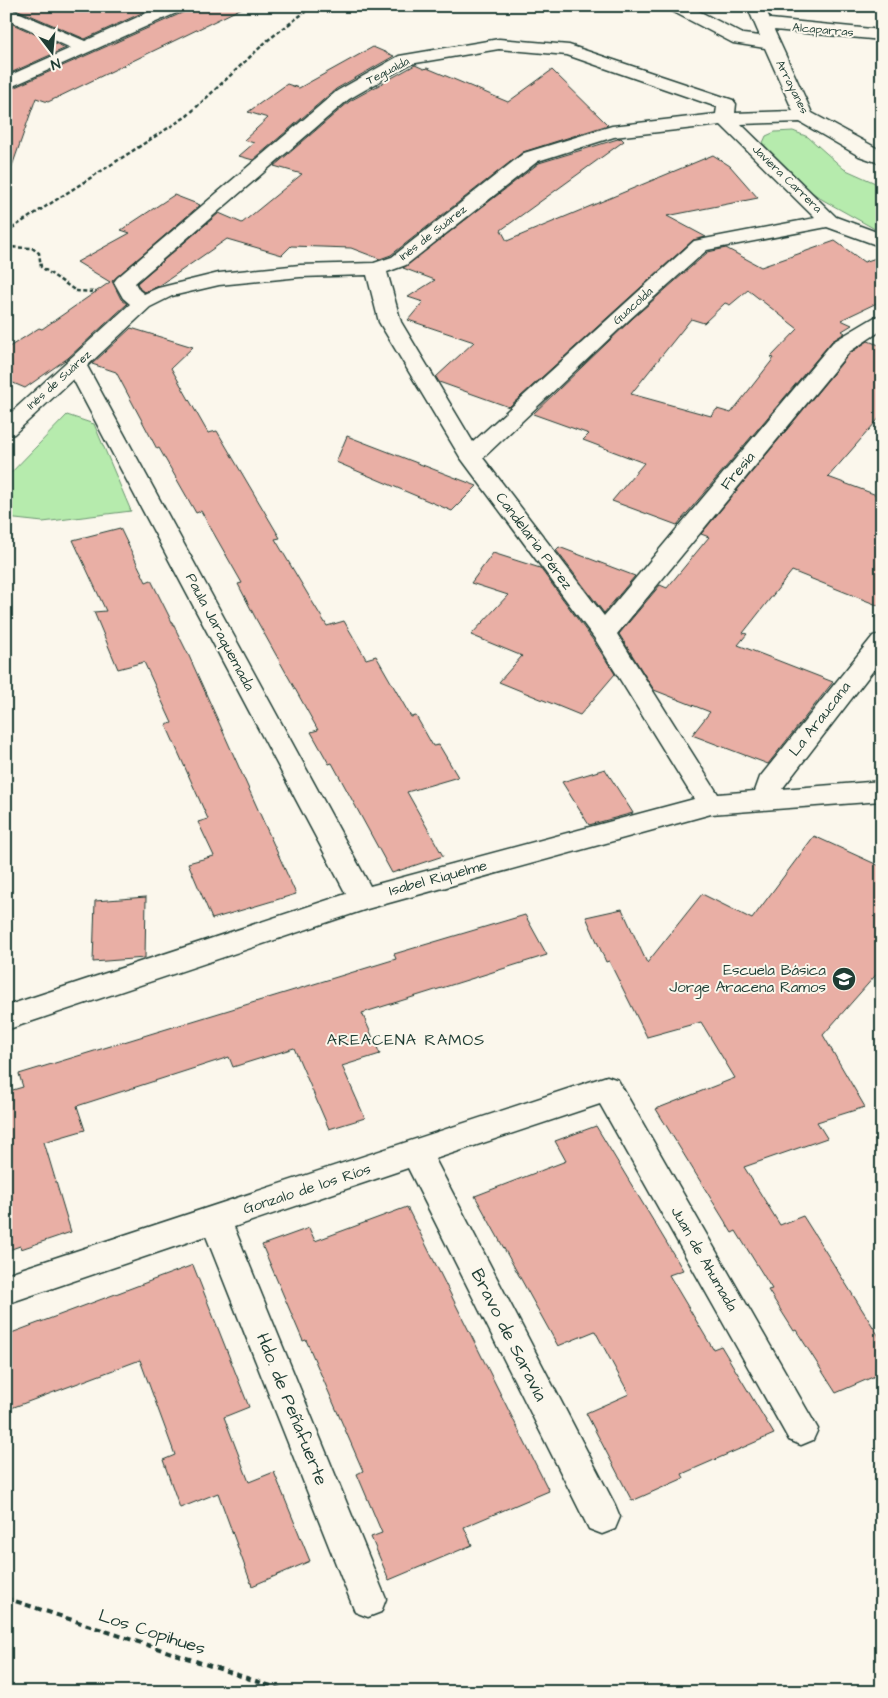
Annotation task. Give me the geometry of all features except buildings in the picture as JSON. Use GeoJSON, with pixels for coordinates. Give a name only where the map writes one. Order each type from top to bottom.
{"type":"FeatureCollection","features":[{"type":"Feature","properties":{"kind":"street"},"geometry":{"type":"LineString","coordinates":[[6,84],[176,6]]}},
{"type":"Feature","properties":{"kind":"street"},"geometry":{"type":"LineString","coordinates":[[676,6],[740,39],[770,43]]}},
{"type":"Feature","properties":{"kind":"street","name":"Arrayanes"},"geometry":{"type":"LineString","coordinates":[[755,6],[804,116],[866,152],[882,158]]}},
{"type":"Feature","properties":{"kind":"street"},"geometry":{"type":"LineString","coordinates":[[6,12],[85,48]]}},
{"type":"Feature","properties":{"kind":"street","name":"Alcaparras"},"geometry":{"type":"LineString","coordinates":[[764,24],[882,35]]}},
{"type":"Feature","properties":{"kind":"street","name":"Tegualda"},"geometry":{"type":"LineString","coordinates":[[136,298],[124,282],[343,95],[405,60],[498,44],[569,50],[727,104],[725,119]]}},
{"type":"Feature","properties":{"kind":"street","name":"Inés de Suárez"},"geometry":{"type":"LineString","coordinates":[[6,429],[76,365],[136,298],[219,279],[300,271],[376,270],[398,261],[531,157],[612,132],[725,119],[804,116]]}},
{"type":"Feature","properties":{"kind":"street","name":"Javiera Carrera"},"geometry":{"type":"LineString","coordinates":[[725,119],[829,221],[882,241]]}},
{"type":"Feature","properties":{"kind":"street","name":"Guacolda"},"geometry":{"type":"LineString","coordinates":[[471,457],[701,244],[829,221]]}},
{"type":"Feature","properties":{"kind":"street","name":"Candelaria Pérez"},"geometry":{"type":"LineString","coordinates":[[376,270],[390,322],[471,457],[604,632],[712,804]]}},
{"type":"Feature","properties":{"kind":"street","name":"Fresia"},"geometry":{"type":"LineString","coordinates":[[604,632],[840,348],[882,321]]}},
{"type":"Feature","properties":{"kind":"street","name":"Paula Jaraquemada"},"geometry":{"type":"LineString","coordinates":[[76,365],[363,899]]}},
{"type":"Feature","properties":{"kind":"street","name":"La Araucana"},"geometry":{"type":"LineString","coordinates":[[767,800],[769,784],[882,642]]}},
{"type":"Feature","properties":{"kind":"street","name":"Isabel Riquelme"},"geometry":{"type":"LineString","coordinates":[[6,1018],[363,899],[712,804],[882,791]]}},
{"type":"Feature","properties":{"kind":"street","name":"Gonzalo de los Ríos"},"geometry":{"type":"LineString","coordinates":[[6,1289],[607,1089]]}},
{"type":"Feature","properties":{"kind":"street","name":"Juan de Ahumada"},"geometry":{"type":"LineString","coordinates":[[607,1089],[801,1429]]}},
{"type":"Feature","properties":{"kind":"street","name":"Bravo de Saravia"},"geometry":{"type":"LineString","coordinates":[[416,1153],[602,1517]]}},
{"type":"Feature","properties":{"kind":"street","name":"Hdo. de Peñafuerte"},"geometry":{"type":"LineString","coordinates":[[215,1219],[368,1599]]}},
{"type":"Feature","properties":{"kind":"path"},"geometry":{"type":"LineString","coordinates":[[6,232],[187,116],[268,40],[304,12],[303,6]]}},
{"type":"Feature","properties":{"kind":"path"},"geometry":{"type":"LineString","coordinates":[[6,246],[32,248],[39,253],[41,267],[76,291],[94,290],[102,296],[136,298]]}},
{"type":"Feature","properties":{"kind":"path","name":"Los Copihues"},"geometry":{"type":"LineString","coordinates":[[6,1598],[289,1692]]}},
{"type":"Feature","properties":{"kind":"green space"},"geometry":{"type":"Polygon","coordinates":[[[793,131],[808,137],[844,169],[882,186],[882,233],[823,200],[786,174],[762,145],[766,136],[775,132],[793,131]]]}},
{"type":"Feature","properties":{"kind":"green space"},"geometry":{"type":"Polygon","coordinates":[[[67,415],[94,424],[131,511],[43,522],[6,518],[6,478],[67,415]]]}},
{"type":"Feature","properties":{"kind":"place","name":"Escuela Básica Jorge Aracena Ramos"},"geometry":{"type":"Point","coordinates":[844,979]}},
{"type":"Feature","properties":{"kind":"district","name":"AREACENA RAMOS"},"geometry":{"type":"Point","coordinates":[406,1040]}}]}
